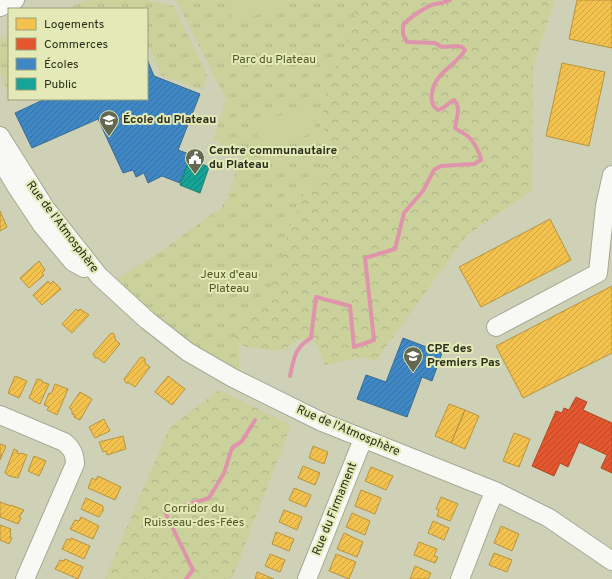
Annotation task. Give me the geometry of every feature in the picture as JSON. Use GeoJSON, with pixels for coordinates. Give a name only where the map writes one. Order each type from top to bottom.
{"type":"FeatureCollection","features":[{"type":"Feature","properties":{"kind":"street"},"geometry":{"type":"LineString","coordinates":[[0,7],[15,0]]}},
{"type":"Feature","properties":{"kind":"street","name":"Rue de l'Atmosphère"},"geometry":{"type":"LineString","coordinates":[[0,136],[6,166],[21,183],[42,225],[73,262],[99,276],[147,320],[188,352],[233,378],[322,422],[495,491],[549,518],[612,561]]}},
{"type":"Feature","properties":{"kind":"street"},"geometry":{"type":"LineString","coordinates":[[496,327],[598,273],[605,206],[612,175]]}},
{"type":"Feature","properties":{"kind":"street"},"geometry":{"type":"LineString","coordinates":[[0,415],[64,442],[70,447],[75,455],[75,464],[25,579]]}},
{"type":"Feature","properties":{"kind":"street","name":"Rue du Firmament"},"geometry":{"type":"LineString","coordinates":[[307,579],[363,439]]}},
{"type":"Feature","properties":{"kind":"street"},"geometry":{"type":"LineString","coordinates":[[460,579],[488,505],[495,491]]}},
{"type":"Feature","properties":{"kind":"green space"},"geometry":{"type":"Polygon","coordinates":[[[87,0],[147,0],[174,6],[207,75],[203,90],[162,76],[150,48],[148,49],[148,8],[69,8],[87,0]]]}},
{"type":"Feature","properties":{"kind":"green space","name":"Parc du Plateau"},"geometry":{"type":"Polygon","coordinates":[[[176,0],[348,0],[349,4],[354,10],[356,19],[354,27],[336,64],[323,106],[325,138],[321,150],[322,161],[318,176],[307,187],[289,229],[270,292],[261,307],[239,327],[235,337],[239,344],[239,370],[172,331],[115,280],[155,255],[221,208],[226,201],[243,152],[213,140],[226,99],[176,0]]]}},
{"type":"Feature","properties":{"kind":"green space"},"geometry":{"type":"Polygon","coordinates":[[[238,0],[275,0],[277,5],[236,24],[227,5],[238,0]]]}},
{"type":"Feature","properties":{"kind":"green space"},"geometry":{"type":"Polygon","coordinates":[[[348,0],[555,0],[533,66],[532,191],[466,236],[376,361],[363,357],[325,365],[318,348],[311,338],[298,340],[285,349],[276,351],[247,347],[239,344],[235,337],[239,327],[261,307],[270,292],[289,229],[307,187],[318,176],[322,161],[321,150],[325,138],[323,106],[336,64],[354,27],[356,19],[354,10],[349,4],[348,0]]]}},
{"type":"Feature","properties":{"kind":"green space"},"geometry":{"type":"Polygon","coordinates":[[[8,36],[8,92],[0,73],[0,41],[8,36]]]}},
{"type":"Feature","properties":{"kind":"green space"},"geometry":{"type":"Polygon","coordinates":[[[305,104],[317,130],[266,154],[254,128],[305,104]]]}},
{"type":"Feature","properties":{"kind":"green space","name":"Corridor du Ruisseau-des-Fées"},"geometry":{"type":"Polygon","coordinates":[[[219,390],[291,425],[232,579],[105,579],[169,428],[219,390]]]}},
{"type":"Feature","properties":{"kind":"building: Logements"},"geometry":{"type":"Polygon","coordinates":[[[577,0],[612,0],[612,48],[569,39],[577,0]]]}},
{"type":"Feature","properties":{"kind":"building: Logements"},"geometry":{"type":"Polygon","coordinates":[[[562,63],[605,72],[589,146],[546,136],[562,63]]]}},
{"type":"Feature","properties":{"kind":"building: Logements"},"geometry":{"type":"Polygon","coordinates":[[[0,211],[7,227],[0,231],[0,211]]]}},
{"type":"Feature","properties":{"kind":"building: Logements"},"geometry":{"type":"Polygon","coordinates":[[[550,219],[571,260],[481,307],[459,267],[550,219]]]}},
{"type":"Feature","properties":{"kind":"building: Logements"},"geometry":{"type":"Polygon","coordinates":[[[39,261],[45,270],[42,273],[44,275],[29,288],[20,278],[39,261]]]}},
{"type":"Feature","properties":{"kind":"building: Logements"},"geometry":{"type":"Polygon","coordinates":[[[48,281],[50,284],[53,281],[61,289],[42,305],[33,295],[48,281]]]}},
{"type":"Feature","properties":{"kind":"building: Logements"},"geometry":{"type":"Polygon","coordinates":[[[612,286],[612,353],[523,398],[496,346],[612,286]]]}},
{"type":"Feature","properties":{"kind":"building: Logements"},"geometry":{"type":"Polygon","coordinates":[[[76,309],[78,311],[80,309],[89,315],[72,333],[62,324],[76,309]]]}},
{"type":"Feature","properties":{"kind":"building: Logements"},"geometry":{"type":"Polygon","coordinates":[[[113,333],[115,339],[120,344],[104,363],[98,358],[95,358],[93,354],[110,334],[113,333]]]}},
{"type":"Feature","properties":{"kind":"building: Logements"},"geometry":{"type":"Polygon","coordinates":[[[142,357],[145,359],[145,363],[150,367],[135,387],[129,383],[126,383],[124,379],[142,357]]]}},
{"type":"Feature","properties":{"kind":"building: Logements"},"geometry":{"type":"Polygon","coordinates":[[[15,376],[27,381],[19,398],[8,393],[15,376]]]}},
{"type":"Feature","properties":{"kind":"building: Logements"},"geometry":{"type":"Polygon","coordinates":[[[168,376],[185,389],[172,405],[155,392],[168,376]]]}},
{"type":"Feature","properties":{"kind":"building: Logements"},"geometry":{"type":"Polygon","coordinates":[[[37,379],[49,384],[40,404],[29,398],[37,379]]]}},
{"type":"Feature","properties":{"kind":"building: Logements"},"geometry":{"type":"Polygon","coordinates":[[[55,384],[68,389],[57,415],[47,410],[49,407],[44,405],[55,384]]]}},
{"type":"Feature","properties":{"kind":"building: Logements"},"geometry":{"type":"Polygon","coordinates":[[[80,392],[92,399],[80,420],[74,417],[75,415],[72,414],[72,410],[69,408],[80,392]]]}},
{"type":"Feature","properties":{"kind":"building: Logements"},"geometry":{"type":"Polygon","coordinates":[[[449,404],[465,410],[451,443],[435,436],[449,404]]]}},
{"type":"Feature","properties":{"kind":"building: Logements"},"geometry":{"type":"Polygon","coordinates":[[[465,410],[479,416],[465,449],[451,443],[465,410]]]}},
{"type":"Feature","properties":{"kind":"building: Logements"},"geometry":{"type":"Polygon","coordinates":[[[104,419],[110,431],[95,438],[89,427],[104,419]]]}},
{"type":"Feature","properties":{"kind":"building: Logements"},"geometry":{"type":"Polygon","coordinates":[[[514,433],[530,439],[519,467],[503,461],[514,433]]]}},
{"type":"Feature","properties":{"kind":"building: Logements"},"geometry":{"type":"Polygon","coordinates":[[[123,436],[126,449],[107,455],[106,451],[103,452],[99,442],[123,436]]]}},
{"type":"Feature","properties":{"kind":"building: Logements"},"geometry":{"type":"Polygon","coordinates":[[[0,444],[6,446],[0,460],[0,444]]]}},
{"type":"Feature","properties":{"kind":"building: Logements"},"geometry":{"type":"Polygon","coordinates":[[[313,446],[328,452],[324,464],[309,458],[313,446]]]}},
{"type":"Feature","properties":{"kind":"building: Logements"},"geometry":{"type":"Polygon","coordinates":[[[14,449],[18,451],[17,453],[27,455],[18,478],[9,476],[5,473],[14,449]]]}},
{"type":"Feature","properties":{"kind":"building: Logements"},"geometry":{"type":"Polygon","coordinates":[[[34,456],[46,461],[39,476],[28,471],[34,456]]]}},
{"type":"Feature","properties":{"kind":"building: Logements"},"geometry":{"type":"Polygon","coordinates":[[[303,466],[320,473],[315,485],[298,478],[303,466]]]}},
{"type":"Feature","properties":{"kind":"building: Logements"},"geometry":{"type":"Polygon","coordinates":[[[371,467],[393,476],[386,490],[365,481],[371,467]]]}},
{"type":"Feature","properties":{"kind":"building: Logements"},"geometry":{"type":"Polygon","coordinates":[[[98,476],[121,487],[115,500],[88,488],[92,478],[96,480],[98,476]]]}},
{"type":"Feature","properties":{"kind":"building: Logements"},"geometry":{"type":"Polygon","coordinates":[[[294,488],[311,495],[306,507],[289,500],[294,488]]]}},
{"type":"Feature","properties":{"kind":"building: Logements"},"geometry":{"type":"Polygon","coordinates":[[[361,490],[381,498],[375,514],[355,506],[361,490]]]}},
{"type":"Feature","properties":{"kind":"building: Logements"},"geometry":{"type":"Polygon","coordinates":[[[441,497],[458,504],[450,521],[437,516],[439,510],[436,509],[441,497]]]}},
{"type":"Feature","properties":{"kind":"building: Logements"},"geometry":{"type":"Polygon","coordinates":[[[86,498],[103,506],[103,511],[99,517],[81,509],[86,498]]]}},
{"type":"Feature","properties":{"kind":"building: Logements"},"geometry":{"type":"Polygon","coordinates":[[[0,502],[24,510],[19,517],[21,518],[18,524],[0,517],[0,502]]]}},
{"type":"Feature","properties":{"kind":"building: Logements"},"geometry":{"type":"Polygon","coordinates":[[[284,510],[302,517],[297,530],[279,522],[284,510]]]}},
{"type":"Feature","properties":{"kind":"building: Logements"},"geometry":{"type":"Polygon","coordinates":[[[352,513],[370,521],[365,535],[346,527],[352,513]]]}},
{"type":"Feature","properties":{"kind":"building: Logements"},"geometry":{"type":"Polygon","coordinates":[[[81,517],[99,526],[93,539],[70,529],[75,520],[79,521],[81,517]]]}},
{"type":"Feature","properties":{"kind":"building: Logements"},"geometry":{"type":"Polygon","coordinates":[[[433,521],[449,528],[444,540],[428,533],[433,521]]]}},
{"type":"Feature","properties":{"kind":"building: Logements"},"geometry":{"type":"Polygon","coordinates":[[[0,525],[11,529],[10,538],[12,538],[9,544],[0,540],[0,525]]]}},
{"type":"Feature","properties":{"kind":"building: Logements"},"geometry":{"type":"Polygon","coordinates":[[[501,526],[519,534],[512,551],[494,543],[501,526]]]}},
{"type":"Feature","properties":{"kind":"building: Logements"},"geometry":{"type":"Polygon","coordinates":[[[276,532],[294,539],[289,551],[272,544],[276,532]]]}},
{"type":"Feature","properties":{"kind":"building: Logements"},"geometry":{"type":"Polygon","coordinates":[[[344,533],[363,542],[357,557],[337,549],[344,533]]]}},
{"type":"Feature","properties":{"kind":"building: Logements"},"geometry":{"type":"Polygon","coordinates":[[[71,538],[90,546],[84,559],[62,549],[67,539],[70,540],[71,538]]]}},
{"type":"Feature","properties":{"kind":"building: Logements"},"geometry":{"type":"Polygon","coordinates":[[[419,542],[437,549],[434,556],[438,557],[435,563],[414,555],[419,542]]]}},
{"type":"Feature","properties":{"kind":"building: Logements"},"geometry":{"type":"Polygon","coordinates":[[[494,553],[512,560],[507,572],[489,565],[494,553]]]}},
{"type":"Feature","properties":{"kind":"building: Logements"},"geometry":{"type":"Polygon","coordinates":[[[270,554],[285,560],[280,572],[265,566],[270,554]]]}},
{"type":"Feature","properties":{"kind":"building: Logements"},"geometry":{"type":"Polygon","coordinates":[[[336,554],[356,562],[349,579],[329,571],[336,554]]]}},
{"type":"Feature","properties":{"kind":"building: Logements"},"geometry":{"type":"Polygon","coordinates":[[[65,559],[83,567],[78,579],[55,569],[60,560],[64,561],[65,559]]]}},
{"type":"Feature","properties":{"kind":"building: Logements"},"geometry":{"type":"Polygon","coordinates":[[[415,566],[431,573],[428,579],[410,579],[415,566]]]}},
{"type":"Feature","properties":{"kind":"building: Logements"},"geometry":{"type":"Polygon","coordinates":[[[257,572],[274,579],[255,579],[257,572]]]}},
{"type":"Feature","properties":{"kind":"building: Commerces"},"geometry":{"type":"Polygon","coordinates":[[[576,397],[587,402],[583,410],[612,423],[612,473],[601,468],[607,455],[579,442],[568,467],[560,463],[554,476],[532,466],[556,411],[562,413],[564,408],[569,410],[576,397]]]}},
{"type":"Feature","properties":{"kind":"building: Écoles"},"geometry":{"type":"Polygon","coordinates":[[[148,61],[154,76],[200,94],[178,150],[192,155],[180,183],[162,176],[148,183],[144,173],[136,177],[133,170],[123,173],[98,119],[32,148],[15,113],[43,100],[148,100],[148,61]]]}},
{"type":"Feature","properties":{"kind":"building: Écoles"},"geometry":{"type":"Polygon","coordinates":[[[403,338],[442,353],[432,381],[422,377],[407,417],[357,399],[366,375],[386,382],[403,338]]]}},
{"type":"Feature","properties":{"kind":"building: Public","name":"Centre communautaire du Plateau"},"geometry":{"type":"Polygon","coordinates":[[[189,159],[209,167],[200,193],[180,185],[189,159]]]}},
{"type":"Feature","properties":{"kind":"waterway"},"geometry":{"type":"LineString","coordinates":[[290,376],[298,350],[311,338],[316,297],[350,306],[354,347],[374,340],[365,258],[395,249],[404,213],[423,191],[434,170],[441,166],[474,164],[481,160],[474,143],[466,135],[455,128],[458,106],[454,100],[438,110],[433,104],[432,99],[436,81],[465,50],[462,47],[457,46],[442,47],[435,43],[407,42],[403,34],[403,25],[415,14],[429,6],[450,0]]}},
{"type":"Feature","properties":{"kind":"waterway"},"geometry":{"type":"LineString","coordinates":[[186,579],[193,570],[165,512],[209,498],[224,473],[232,448],[242,441],[255,420]]}},
{"type":"Feature","properties":{"kind":"place","name":"École du Plateau"},"geometry":{"type":"Point","coordinates":[109,137]}},
{"type":"Feature","properties":{"kind":"place","name":"Centre communautaire du Plateau"},"geometry":{"type":"Point","coordinates":[195,175]}},
{"type":"Feature","properties":{"kind":"place","name":"CPE des Premiers Pas"},"geometry":{"type":"Point","coordinates":[413,373]}},
{"type":"Feature","properties":{"kind":"park label","name":"Jeux d'eau Plateau"},"geometry":{"type":"Point","coordinates":[229,282]}}]}
